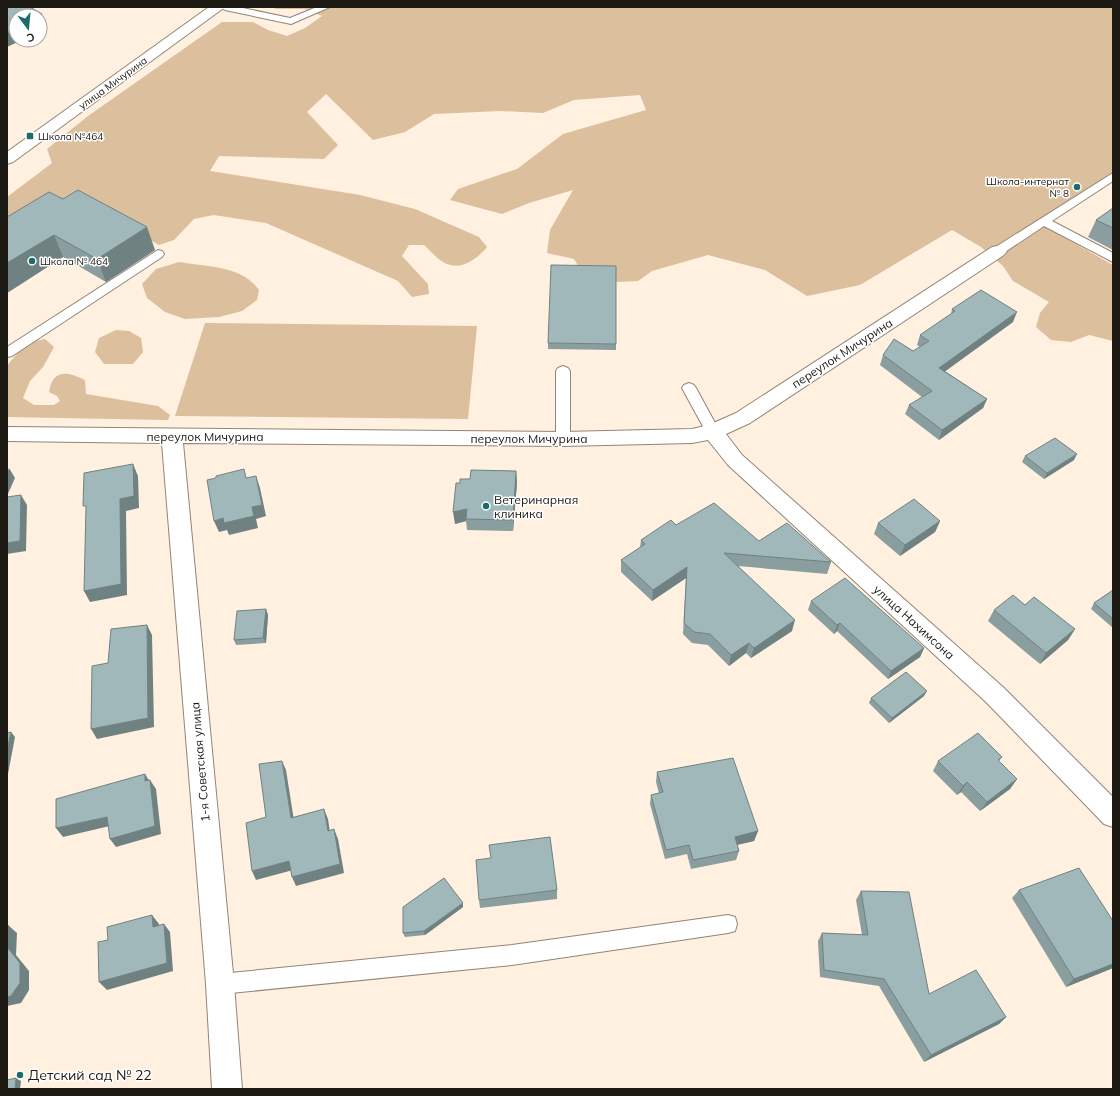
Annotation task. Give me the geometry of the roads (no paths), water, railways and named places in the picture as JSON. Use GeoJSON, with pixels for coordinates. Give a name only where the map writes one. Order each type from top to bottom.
{"type":"FeatureCollection","features":[{"type":"Feature","properties":{"kind":"street","name":"улица Мичурина"},"geometry":{"type":"LineString","coordinates":[[7,158],[218,7]]}},
{"type":"Feature","properties":{"kind":"street","name":"переулок Мичурина"},"geometry":{"type":"LineString","coordinates":[[7,434],[563,439],[671,438],[692,436],[713,432],[743,418],[998,251]]}},
{"type":"Feature","properties":{"kind":"street","name":"улица Нахимсона"},"geometry":{"type":"LineString","coordinates":[[713,432],[735,460],[995,695],[1113,816]]}},
{"type":"Feature","properties":{"kind":"street","name":"1-я Советская улица"},"geometry":{"type":"LineString","coordinates":[[172,435],[220,984],[227,1089]]}},
{"type":"Feature","properties":{"kind":"lane"},"geometry":{"type":"LineString","coordinates":[[226,7],[291,21],[325,7]]}},
{"type":"Feature","properties":{"kind":"lane"},"geometry":{"type":"LineString","coordinates":[[998,251],[1113,176]]}},
{"type":"Feature","properties":{"kind":"lane"},"geometry":{"type":"LineString","coordinates":[[1044,221],[1113,258]]}},
{"type":"Feature","properties":{"kind":"lane"},"geometry":{"type":"LineString","coordinates":[[7,353],[158,254]]}},
{"type":"Feature","properties":{"kind":"lane"},"geometry":{"type":"LineString","coordinates":[[563,371],[563,439]]}},
{"type":"Feature","properties":{"kind":"lane"},"geometry":{"type":"LineString","coordinates":[[689,388],[713,432]]}},
{"type":"Feature","properties":{"kind":"lane"},"geometry":{"type":"LineString","coordinates":[[220,984],[512,955],[728,924]]}},
{"type":"Feature","properties":{"kind":"place","name":"Школа №464"},"geometry":{"type":"Point","coordinates":[30,136]}},
{"type":"Feature","properties":{"kind":"place","name":"Школа-интернат № 8"},"geometry":{"type":"Point","coordinates":[1077,187]}},
{"type":"Feature","properties":{"kind":"place","name":"Школа № 464"},"geometry":{"type":"Point","coordinates":[32,261]}},
{"type":"Feature","properties":{"kind":"place","name":"Ветеринарная клиника"},"geometry":{"type":"Point","coordinates":[486,506]}},
{"type":"Feature","properties":{"kind":"place","name":"Детский сад № 22"},"geometry":{"type":"Point","coordinates":[20,1075]}}]}
